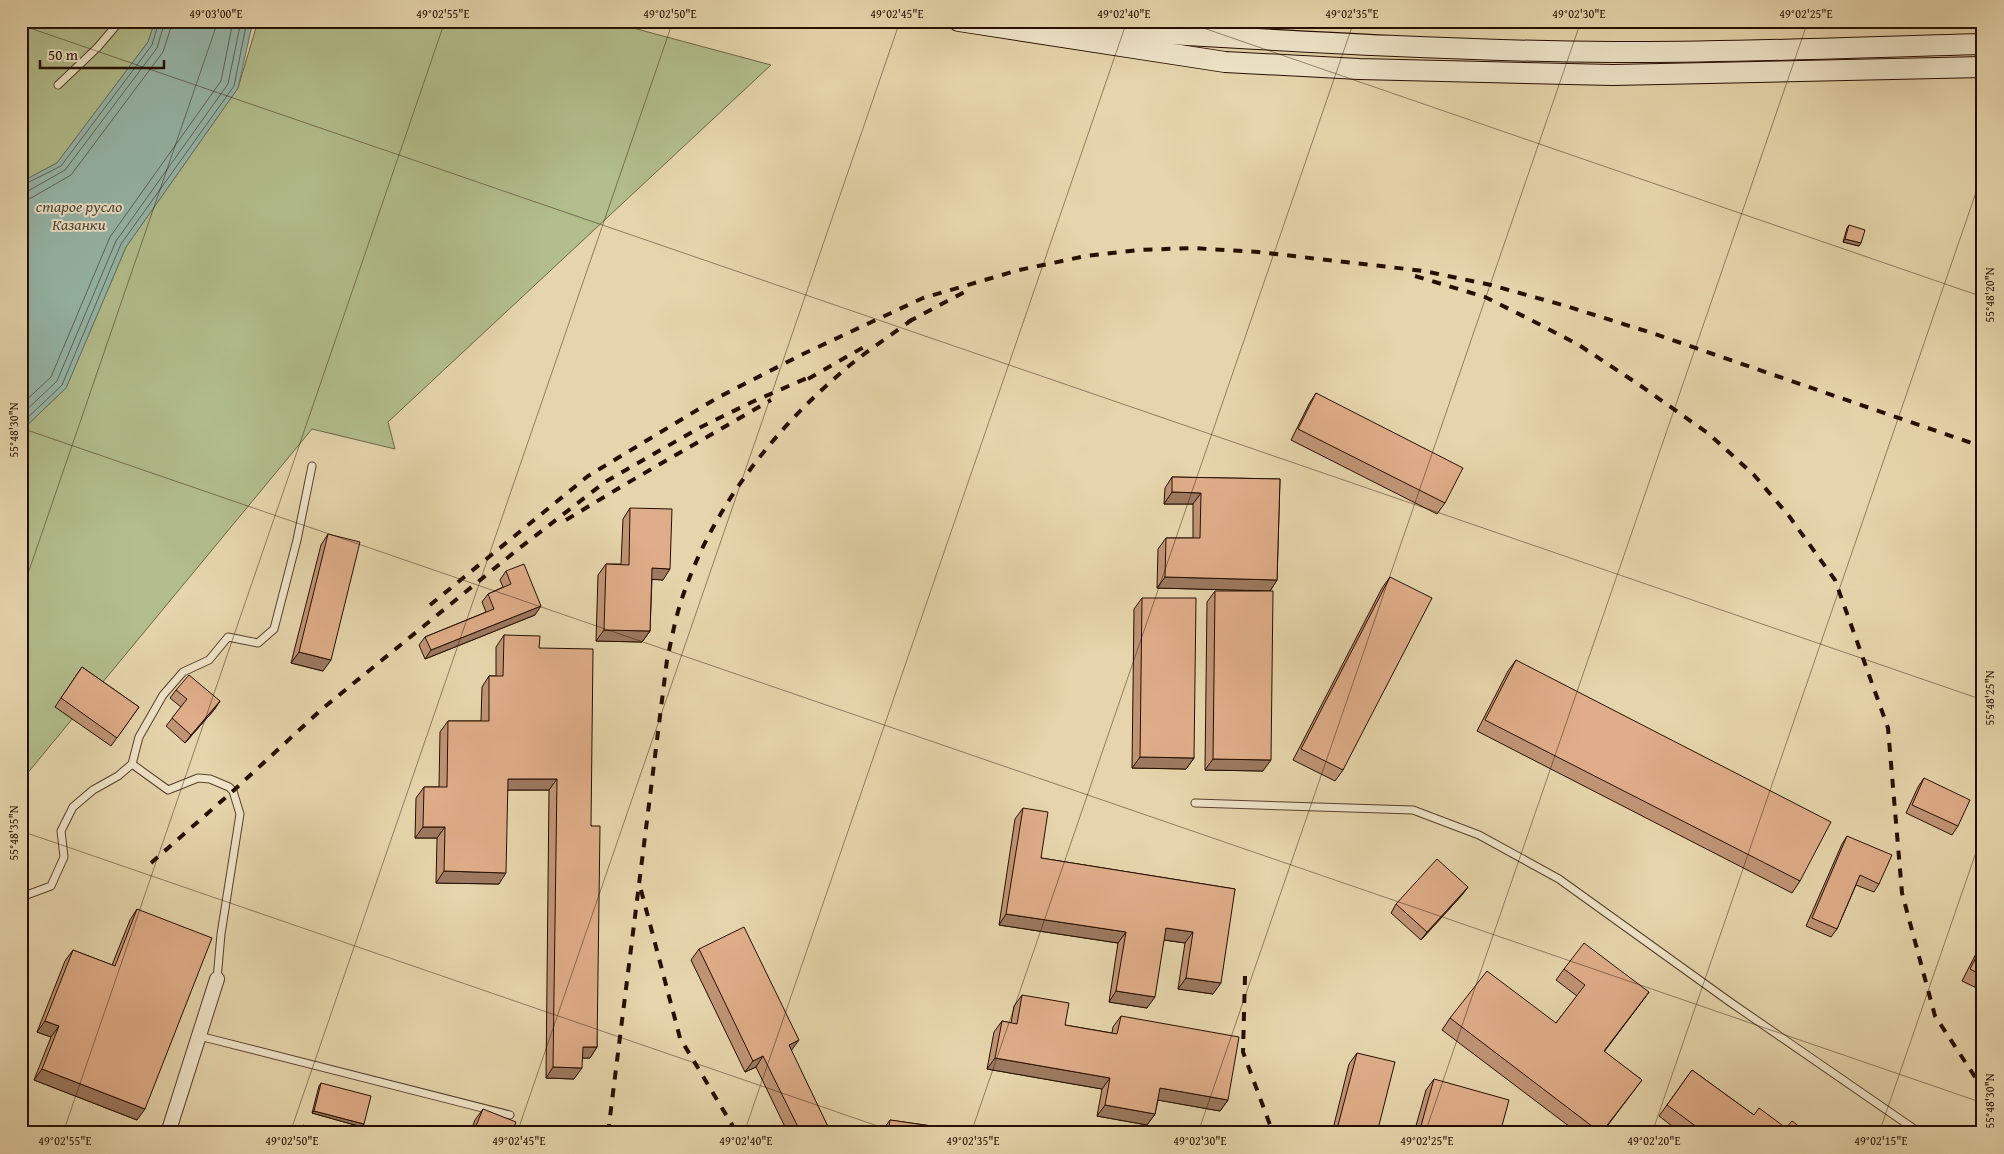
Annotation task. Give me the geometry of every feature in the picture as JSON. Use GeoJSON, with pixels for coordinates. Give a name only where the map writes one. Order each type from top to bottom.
{"type":"FeatureCollection","features":[{"type":"Feature","properties":{"kind":"main road"},"geometry":{"type":"LineString","coordinates":[[959,21],[1358,44],[1525,50],[1697,52],[1983,44]]}},
{"type":"Feature","properties":{"kind":"main road"},"geometry":{"type":"LineString","coordinates":[[959,21],[1225,62],[1359,69],[1613,75],[1983,68]]}},
{"type":"Feature","properties":{"kind":"street"},"geometry":{"type":"LineString","coordinates":[[168,1133],[218,979]]}},
{"type":"Feature","properties":{"kind":"lane"},"geometry":{"type":"LineString","coordinates":[[58,85],[97,48],[120,21]]}},
{"type":"Feature","properties":{"kind":"lane"},"geometry":{"type":"LineString","coordinates":[[24,896],[51,886],[64,857],[61,831],[73,807],[93,790],[118,776],[132,764],[139,738],[163,695],[183,672],[209,660],[228,637],[258,643],[274,628],[297,540],[312,466]]}},
{"type":"Feature","properties":{"kind":"lane"},"geometry":{"type":"LineString","coordinates":[[132,764],[168,790],[198,778],[210,779],[229,787],[233,792],[240,814],[227,888],[218,979]]}},
{"type":"Feature","properties":{"kind":"lane"},"geometry":{"type":"LineString","coordinates":[[1195,803],[1413,810],[1479,835],[1559,879],[1730,1002],[1920,1133]]}},
{"type":"Feature","properties":{"kind":"lane"},"geometry":{"type":"LineString","coordinates":[[199,1036],[510,1115]]}},
{"type":"Feature","properties":{"kind":"green space"},"geometry":{"type":"Polygon","coordinates":[[[21,21],[155,21],[148,42],[57,163],[21,182],[21,21]]]}},
{"type":"Feature","properties":{"kind":"green space"},"geometry":{"type":"Polygon","coordinates":[[[258,21],[607,21],[771,65],[388,422],[395,449],[312,429],[21,781],[21,431],[66,388],[126,247],[238,88],[258,21]]]}},
{"type":"Feature","properties":{"kind":"water","name":"старое русло Казанки"},"geometry":{"type":"Polygon","coordinates":[[[155,21],[253,21],[238,88],[126,247],[66,388],[21,431],[21,182],[57,163],[148,42],[155,21]]]}},
{"type":"Feature","properties":{"kind":"building"},"geometry":{"type":"Polygon","coordinates":[[[1849,225],[1865,230],[1861,243],[1845,239],[1849,225]]]}},
{"type":"Feature","properties":{"kind":"building"},"geometry":{"type":"Polygon","coordinates":[[[1316,393],[1463,468],[1445,503],[1298,429],[1316,393]]]}},
{"type":"Feature","properties":{"kind":"building"},"geometry":{"type":"Polygon","coordinates":[[[1172,477],[1280,479],[1277,580],[1165,577],[1166,538],[1200,538],[1201,493],[1172,492],[1172,477]]]}},
{"type":"Feature","properties":{"kind":"building"},"geometry":{"type":"Polygon","coordinates":[[[630,508],[672,509],[670,569],[652,568],[650,631],[604,630],[606,564],[629,565],[630,508]]]}},
{"type":"Feature","properties":{"kind":"building"},"geometry":{"type":"Polygon","coordinates":[[[328,534],[360,542],[331,660],[299,652],[328,534]]]}},
{"type":"Feature","properties":{"kind":"building"},"geometry":{"type":"Polygon","coordinates":[[[524,564],[541,606],[431,650],[425,637],[494,609],[488,594],[511,584],[506,571],[524,564]]]}},
{"type":"Feature","properties":{"kind":"building"},"geometry":{"type":"Polygon","coordinates":[[[1390,577],[1432,598],[1343,770],[1301,749],[1390,577]]]}},
{"type":"Feature","properties":{"kind":"building"},"geometry":{"type":"Polygon","coordinates":[[[1215,591],[1273,591],[1271,760],[1213,759],[1215,591]]]}},
{"type":"Feature","properties":{"kind":"building"},"geometry":{"type":"Polygon","coordinates":[[[1142,598],[1196,598],[1194,758],[1140,757],[1142,598]]]}},
{"type":"Feature","properties":{"kind":"building"},"geometry":{"type":"Polygon","coordinates":[[[504,635],[540,636],[539,648],[593,649],[591,826],[600,826],[597,1047],[583,1047],[582,1068],[553,1067],[557,779],[508,779],[506,873],[444,871],[445,827],[423,827],[424,787],[447,787],[448,721],[489,721],[489,676],[503,676],[504,635]]]}},
{"type":"Feature","properties":{"kind":"building"},"geometry":{"type":"Polygon","coordinates":[[[1516,660],[1831,822],[1800,881],[1485,720],[1516,660]]]}},
{"type":"Feature","properties":{"kind":"building"},"geometry":{"type":"Polygon","coordinates":[[[82,667],[139,707],[117,738],[61,698],[82,667]]]}},
{"type":"Feature","properties":{"kind":"building"},"geometry":{"type":"Polygon","coordinates":[[[189,675],[220,701],[191,735],[172,718],[187,699],[176,690],[189,675]]]}},
{"type":"Feature","properties":{"kind":"building"},"geometry":{"type":"Polygon","coordinates":[[[1924,778],[1970,800],[1958,826],[1912,805],[1924,778]]]}},
{"type":"Feature","properties":{"kind":"building"},"geometry":{"type":"Polygon","coordinates":[[[1023,808],[1048,812],[1041,858],[1235,889],[1221,983],[1186,978],[1193,932],[1166,928],[1155,997],[1116,991],[1126,932],[1006,914],[1023,808]]]}},
{"type":"Feature","properties":{"kind":"building"},"geometry":{"type":"Polygon","coordinates":[[[1847,836],[1892,855],[1879,884],[1860,875],[1837,929],[1812,918],[1847,836]]]}},
{"type":"Feature","properties":{"kind":"building"},"geometry":{"type":"Polygon","coordinates":[[[1437,859],[1468,887],[1427,932],[1396,904],[1437,859]]]}},
{"type":"Feature","properties":{"kind":"building"},"geometry":{"type":"Polygon","coordinates":[[[137,909],[212,938],[145,1109],[42,1069],[59,1026],[45,1021],[73,950],[115,966],[137,909]]]}},
{"type":"Feature","properties":{"kind":"building"},"geometry":{"type":"Polygon","coordinates":[[[744,927],[799,1040],[789,1045],[831,1133],[801,1133],[763,1056],[753,1061],[699,949],[744,927]]]}},
{"type":"Feature","properties":{"kind":"building"},"geometry":{"type":"Polygon","coordinates":[[[1584,943],[1649,992],[1604,1051],[1642,1080],[1601,1133],[1450,1018],[1487,971],[1556,1023],[1585,985],[1564,969],[1584,943]]]}},
{"type":"Feature","properties":{"kind":"building"},"geometry":{"type":"Polygon","coordinates":[[[1983,944],[1983,976],[1970,969],[1983,944]]]}},
{"type":"Feature","properties":{"kind":"building"},"geometry":{"type":"Polygon","coordinates":[[[1022,995],[1069,1003],[1065,1025],[1117,1034],[1121,1016],[1239,1037],[1228,1100],[1160,1088],[1155,1114],[1105,1105],[1110,1078],[995,1058],[1002,1021],[1017,1024],[1022,995]]]}},
{"type":"Feature","properties":{"kind":"building"},"geometry":{"type":"Polygon","coordinates":[[[1357,1053],[1395,1062],[1377,1133],[1336,1133],[1357,1053]]]}},
{"type":"Feature","properties":{"kind":"building"},"geometry":{"type":"Polygon","coordinates":[[[1692,1070],[1754,1115],[1759,1108],[1786,1128],[1792,1121],[1805,1131],[1804,1133],[1705,1133],[1667,1105],[1692,1070]]]}},
{"type":"Feature","properties":{"kind":"building"},"geometry":{"type":"Polygon","coordinates":[[[1434,1079],[1509,1100],[1500,1133],[1419,1133],[1434,1079]]]}},
{"type":"Feature","properties":{"kind":"building"},"geometry":{"type":"Polygon","coordinates":[[[321,1083],[371,1096],[364,1124],[314,1111],[321,1083]]]}},
{"type":"Feature","properties":{"kind":"building"},"geometry":{"type":"Polygon","coordinates":[[[483,1109],[516,1122],[512,1133],[473,1133],[483,1109]]]}},
{"type":"Feature","properties":{"kind":"building"},"geometry":{"type":"Polygon","coordinates":[[[21,1114],[28,1117],[22,1133],[21,1133],[21,1114]]]}},
{"type":"Feature","properties":{"kind":"building"},"geometry":{"type":"Polygon","coordinates":[[[890,1120],[980,1133],[888,1133],[890,1120]]]}},
{"type":"Feature","properties":{"kind":"building"},"geometry":{"type":"Polygon","coordinates":[[[303,1125],[322,1133],[300,1133],[303,1125]]]}},
{"type":"Feature","properties":{"kind":"building"},"geometry":{"type":"Polygon","coordinates":[[[70,1129],[78,1133],[68,1133],[70,1129]]]}},
{"type":"Feature","properties":{"kind":"railway"},"geometry":{"type":"LineString","coordinates":[[430,605],[588,476],[717,398],[803,354],[923,298],[1019,270],[1086,256],[1138,250],[1192,248],[1258,252],[1424,271],[1491,285],[1652,333],[1983,447]]}},
{"type":"Feature","properties":{"kind":"railway"},"geometry":{"type":"LineString","coordinates":[[1415,276],[1485,297],[1579,345],[1709,434],[1754,475],[1789,516],[1835,580],[1888,728],[1902,893],[1935,1016],[1983,1089]]}},
{"type":"Feature","properties":{"kind":"railway"},"geometry":{"type":"LineString","coordinates":[[908,322],[970,289]]}},
{"type":"Feature","properties":{"kind":"railway"},"geometry":{"type":"LineString","coordinates":[[608,1133],[667,660],[677,614],[691,574],[706,540],[724,508],[766,449],[816,395],[843,371],[913,319]]}},
{"type":"Feature","properties":{"kind":"railway"},"geometry":{"type":"LineString","coordinates":[[808,379],[869,344]]}},
{"type":"Feature","properties":{"kind":"railway"},"geometry":{"type":"LineString","coordinates":[[151,863],[322,709],[517,550],[605,482],[699,428],[814,375]]}},
{"type":"Feature","properties":{"kind":"railway"},"geometry":{"type":"LineString","coordinates":[[566,520],[771,400]]}},
{"type":"Feature","properties":{"kind":"railway"},"geometry":{"type":"LineString","coordinates":[[641,890],[680,1038],[737,1133]]}},
{"type":"Feature","properties":{"kind":"railway"},"geometry":{"type":"LineString","coordinates":[[1245,976],[1243,1052],[1273,1133]]}}]}
